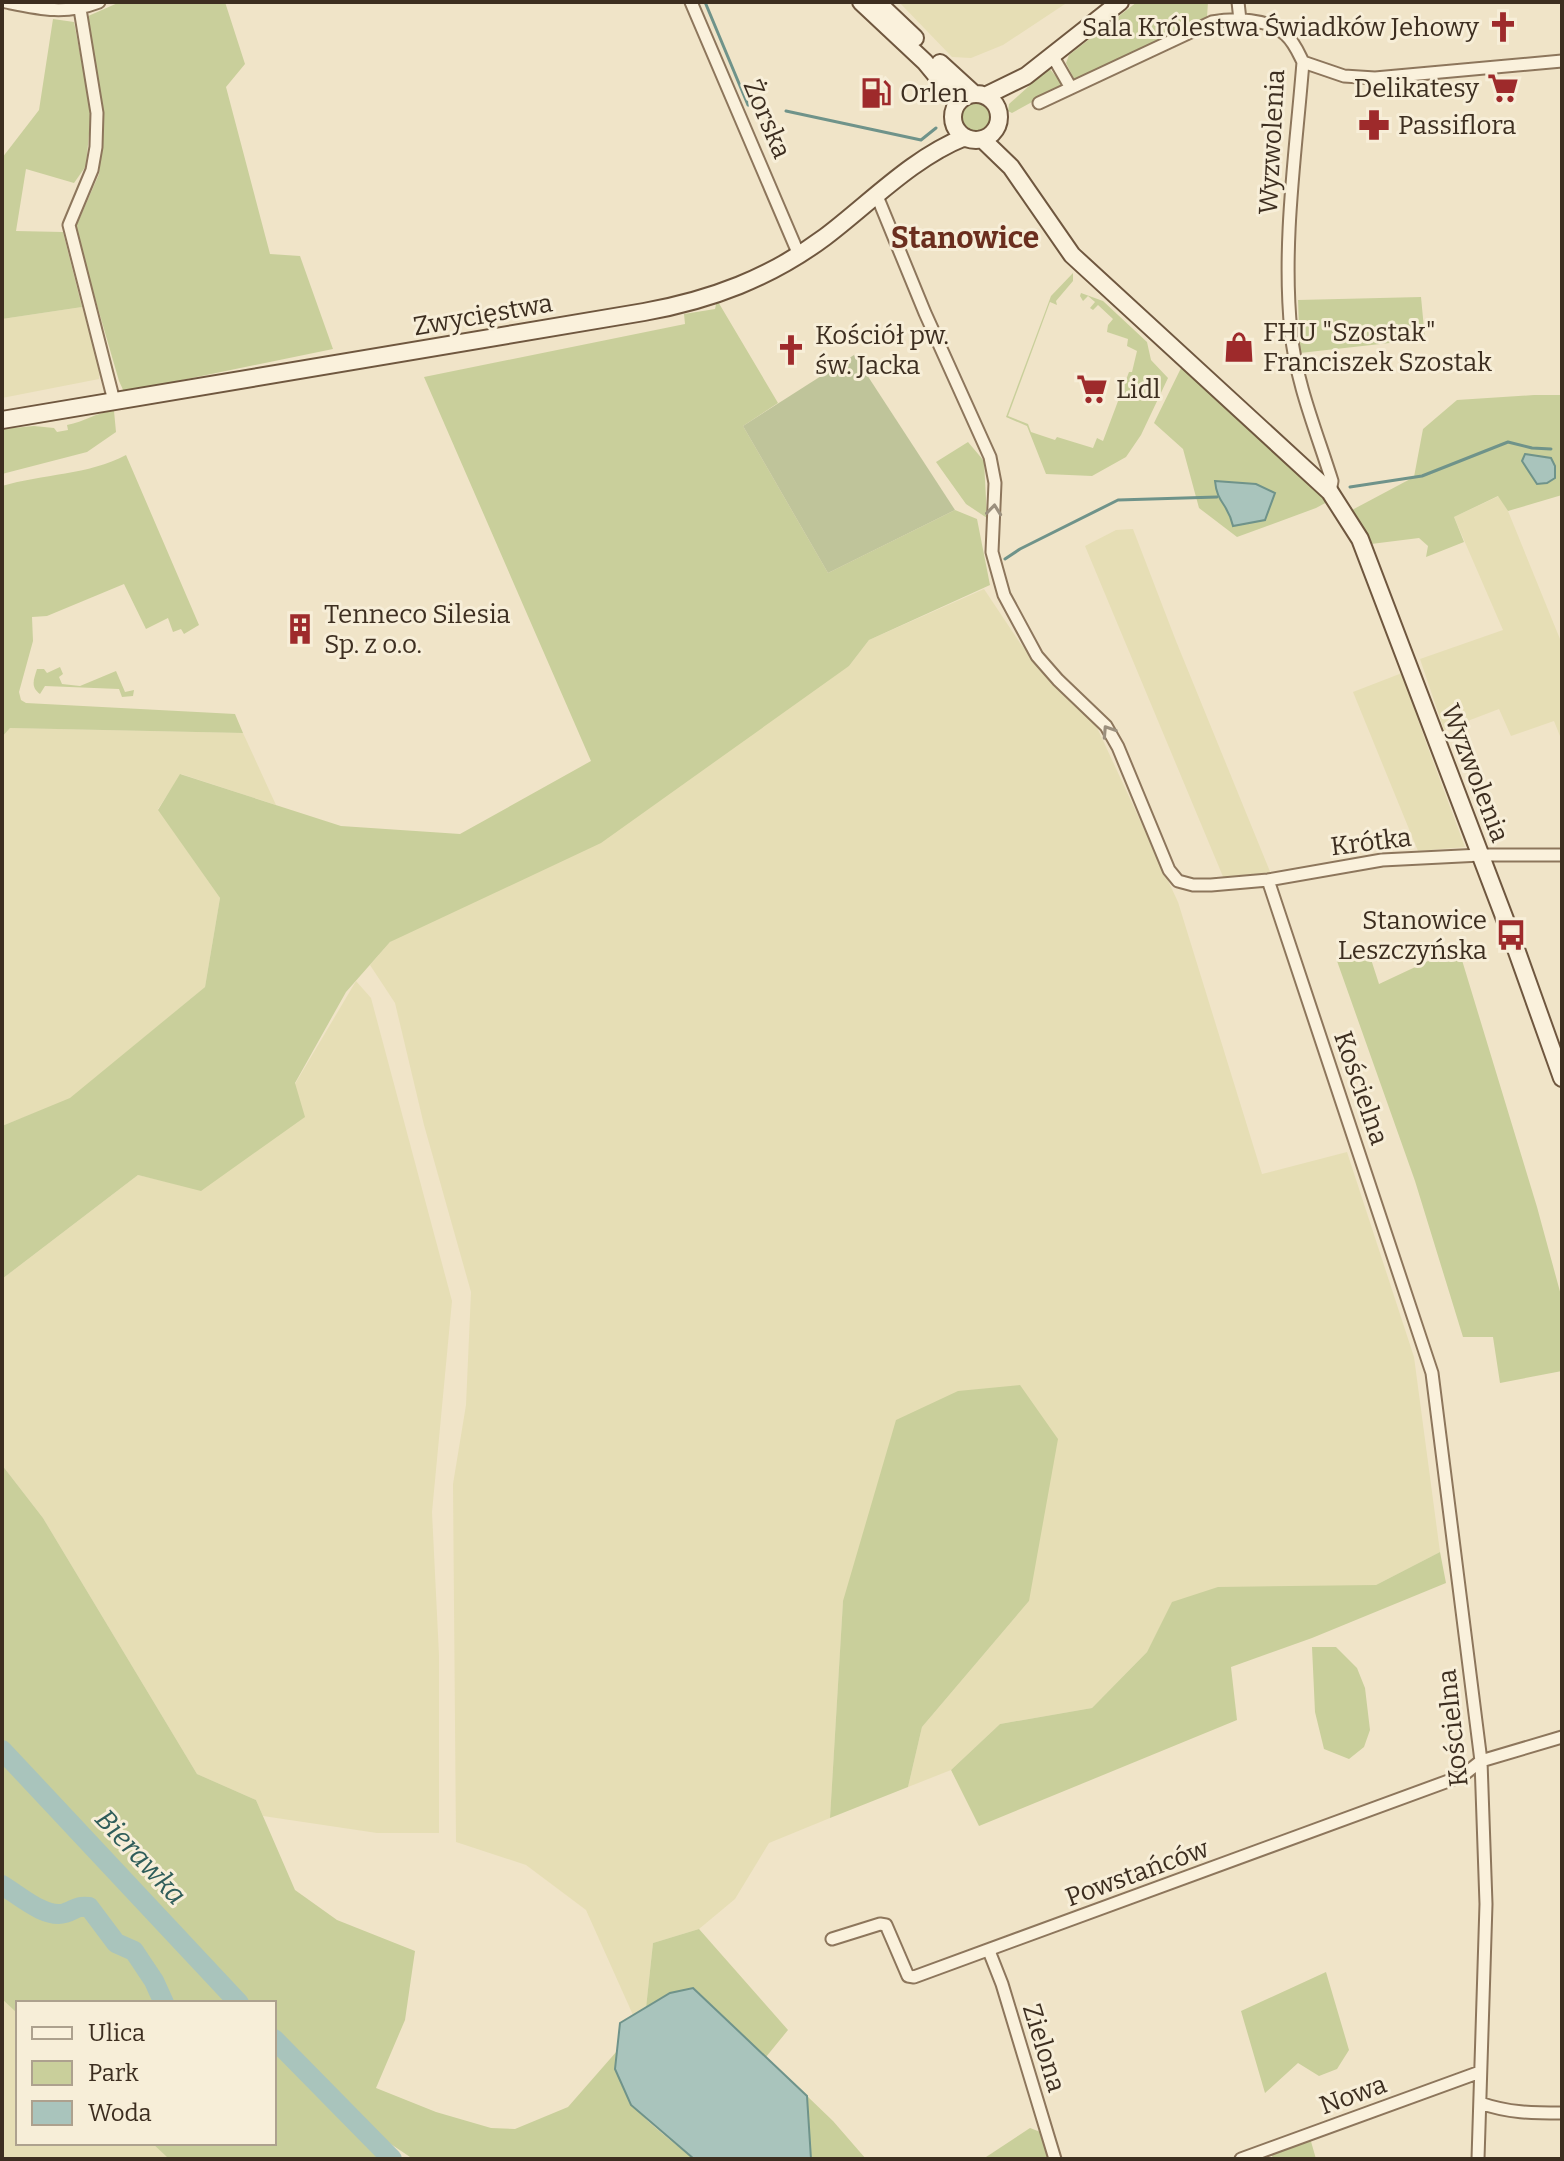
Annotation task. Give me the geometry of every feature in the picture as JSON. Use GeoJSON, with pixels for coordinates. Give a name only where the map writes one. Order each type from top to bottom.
{"type":"FeatureCollection","features":[{"type":"Feature","properties":{"kind":"main road"},"geometry":{"type":"LineString","coordinates":[[861,2],[925,62],[958,102]]}},
{"type":"Feature","properties":{"kind":"main road"},"geometry":{"type":"LineString","coordinates":[[877,2],[980,95],[993,102],[998,112],[998,123],[974,133],[954,109],[958,102],[980,95],[1026,76]]}},
{"type":"Feature","properties":{"kind":"main road"},"geometry":{"type":"LineString","coordinates":[[998,112],[1026,76],[1120,2]]}},
{"type":"Feature","properties":{"kind":"main road","name":"Zwycięstwa"},"geometry":{"type":"LineString","coordinates":[[3,420],[682,304],[746,284],[799,255],[928,155],[936,142],[974,133]]}},
{"type":"Feature","properties":{"kind":"main road","name":"Wyzwolenia"},"geometry":{"type":"LineString","coordinates":[[974,133],[1011,167],[1072,255],[1330,492],[1360,539],[1544,1021],[1562,1078]]}},
{"type":"Feature","properties":{"kind":"street"},"geometry":{"type":"LineString","coordinates":[[6,2],[45,10],[80,9],[99,2]]}},
{"type":"Feature","properties":{"kind":"street","name":"Żorska"},"geometry":{"type":"LineString","coordinates":[[691,2],[799,255]]}},
{"type":"Feature","properties":{"kind":"street"},"geometry":{"type":"LineString","coordinates":[[1039,103],[1212,22],[1240,20],[1238,2]]}},
{"type":"Feature","properties":{"kind":"street"},"geometry":{"type":"LineString","coordinates":[[80,9],[97,113],[96,147],[92,170],[69,225],[114,401]]}},
{"type":"Feature","properties":{"kind":"street","name":"Wyzwolenia"},"geometry":{"type":"LineString","coordinates":[[1240,20],[1283,32],[1294,44],[1303,62],[1288,264],[1291,335],[1301,383],[1332,481],[1330,492]]}},
{"type":"Feature","properties":{"kind":"street"},"geometry":{"type":"LineString","coordinates":[[1052,55],[1071,88]]}},
{"type":"Feature","properties":{"kind":"street"},"geometry":{"type":"LineString","coordinates":[[1303,62],[1344,76],[1375,78],[1562,61]]}},
{"type":"Feature","properties":{"kind":"street"},"geometry":{"type":"LineString","coordinates":[[877,196],[990,457],[995,483],[992,552],[1004,595],[1037,656],[1106,726],[1118,747],[1169,870],[1178,881],[1193,885],[1268,880]]}},
{"type":"Feature","properties":{"kind":"street","name":"Krótka"},"geometry":{"type":"LineString","coordinates":[[1268,880],[1382,860],[1562,855]]}},
{"type":"Feature","properties":{"kind":"street","name":"Kościelna"},"geometry":{"type":"LineString","coordinates":[[1268,880],[1432,1373],[1481,1761],[1486,1904],[1478,2159]]}},
{"type":"Feature","properties":{"kind":"street","name":"Powstańców"},"geometry":{"type":"LineString","coordinates":[[832,1939],[880,1924],[886,1925],[910,1978],[1462,1776],[1481,1761],[1562,1737]]}},
{"type":"Feature","properties":{"kind":"street","name":"Zielona"},"geometry":{"type":"LineString","coordinates":[[989,1951],[1002,1984],[1055,2159]]}},
{"type":"Feature","properties":{"kind":"street","name":"Nowa"},"geometry":{"type":"LineString","coordinates":[[1241,2159],[1480,2072]]}},
{"type":"Feature","properties":{"kind":"street"},"geometry":{"type":"LineString","coordinates":[[1480,2103],[1509,2112],[1562,2113]]}},
{"type":"Feature","properties":{"kind":"shaded area"},"geometry":{"type":"Polygon","coordinates":[[[899,2],[1068,2],[1003,45],[971,58],[952,57],[899,2]]]}},
{"type":"Feature","properties":{"kind":"shaded area"},"geometry":{"type":"Polygon","coordinates":[[[82,307],[100,369],[99,379],[2,398],[2,319],[82,307]]]}},
{"type":"Feature","properties":{"kind":"shaded area"},"geometry":{"type":"Polygon","coordinates":[[[1499,496],[1508,511],[1562,644],[1562,741],[1554,721],[1511,736],[1499,709],[1444,730],[1420,659],[1503,630],[1454,517],[1499,496]]]}},
{"type":"Feature","properties":{"kind":"shaded area"},"geometry":{"type":"Polygon","coordinates":[[[1133,529],[1271,874],[1224,879],[1085,546],[1116,530],[1133,529]]]}},
{"type":"Feature","properties":{"kind":"shaded area"},"geometry":{"type":"Polygon","coordinates":[[[984,589],[1020,643],[1058,690],[1093,719],[1178,902],[1262,1174],[1347,1152],[1414,1357],[1440,1552],[1376,1585],[1173,1602],[1147,1652],[1092,1708],[1000,1724],[951,1770],[908,1787],[922,1727],[1029,1601],[843,1601],[830,1818],[769,1843],[735,1899],[699,1929],[653,1943],[646,2008],[633,2015],[586,1910],[526,1865],[456,1842],[453,1484],[466,1405],[471,1292],[424,1125],[395,1003],[370,965],[390,942],[849,666],[869,640],[984,589]]]}},
{"type":"Feature","properties":{"kind":"shaded area"},"geometry":{"type":"Polygon","coordinates":[[[1402,673],[1465,847],[1418,851],[1353,692],[1402,673]]]}},
{"type":"Feature","properties":{"kind":"shaded area"},"geometry":{"type":"Polygon","coordinates":[[[10,728],[243,733],[276,805],[181,774],[158,809],[220,898],[205,987],[70,1099],[2,1126],[2,737],[10,728]]]}},
{"type":"Feature","properties":{"kind":"shaded area"},"geometry":{"type":"Polygon","coordinates":[[[356,981],[371,998],[452,1301],[432,1512],[439,1655],[439,1833],[377,1833],[263,1816],[256,1800],[197,1774],[43,1518],[2,1465],[2,1279],[138,1175],[201,1190],[295,1084],[356,981]]]}},
{"type":"Feature","properties":{"kind":"shaded area"},"geometry":{"type":"Polygon","coordinates":[[[2,1999],[16,2012],[16,2145],[154,2145],[169,2159],[2,2159],[2,1999]]]}},
{"type":"Feature","properties":{"kind":"green space"},"geometry":{"type":"Polygon","coordinates":[[[120,2],[225,2],[245,64],[226,87],[270,254],[300,256],[333,349],[124,392],[75,229],[99,174],[103,120],[86,17],[120,2]]]}},
{"type":"Feature","properties":{"kind":"green space"},"geometry":{"type":"Polygon","coordinates":[[[1137,2],[1208,2],[1207,17],[1083,78],[1074,79],[1066,63],[1069,55],[1137,2]]]}},
{"type":"Feature","properties":{"kind":"green space"},"geometry":{"type":"Polygon","coordinates":[[[53,19],[74,22],[91,112],[86,166],[74,183],[26,169],[16,231],[63,232],[82,307],[2,319],[2,158],[39,110],[53,19]]]}},
{"type":"Feature","properties":{"kind":"green space"},"geometry":{"type":"Polygon","coordinates":[[[1049,68],[1063,85],[1012,113],[1008,111],[1009,104],[1049,68]]]}},
{"type":"Feature","properties":{"kind":"green space"},"geometry":{"type":"Polygon","coordinates":[[[976,101],[987,106],[992,117],[987,128],[976,133],[965,128],[960,117],[965,106],[976,101]]]}},
{"type":"Feature","properties":{"kind":"green space"},"geometry":{"type":"Polygon","coordinates":[[[1073,273],[1073,281],[1056,301],[1057,305],[1050,302],[1008,416],[1028,424],[1031,432],[1055,440],[1057,437],[1093,448],[1097,438],[1103,441],[1129,372],[1132,372],[1137,351],[1127,346],[1128,339],[1107,332],[1113,319],[1098,305],[1093,310],[1090,308],[1095,302],[1088,296],[1083,301],[1081,293],[1103,301],[1147,342],[1151,360],[1168,378],[1141,435],[1126,457],[1092,476],[1046,474],[1027,426],[1006,417],[1051,296],[1073,273]]]}},
{"type":"Feature","properties":{"kind":"green space"},"geometry":{"type":"Polygon","coordinates":[[[1421,297],[1425,339],[1300,353],[1298,300],[1421,297]]]}},
{"type":"Feature","properties":{"kind":"green space"},"geometry":{"type":"Polygon","coordinates":[[[717,300],[778,403],[743,426],[828,573],[955,510],[977,519],[990,585],[869,640],[849,666],[601,843],[390,942],[346,992],[295,1083],[305,1117],[201,1191],[138,1175],[2,1279],[2,1126],[70,1098],[205,987],[220,898],[158,810],[180,774],[341,826],[460,834],[591,761],[424,377],[685,324],[684,314],[715,309],[717,300]]]}},
{"type":"Feature","properties":{"kind":"green space"},"geometry":{"type":"Polygon","coordinates":[[[854,355],[955,510],[828,573],[743,426],[854,355]]]}},
{"type":"Feature","properties":{"kind":"green space"},"geometry":{"type":"Polygon","coordinates":[[[1182,366],[1329,501],[1237,537],[1199,508],[1183,449],[1154,423],[1182,366]]]}},
{"type":"Feature","properties":{"kind":"green space"},"geometry":{"type":"Polygon","coordinates":[[[1562,395],[1562,495],[1508,511],[1498,496],[1454,517],[1464,542],[1426,557],[1428,546],[1419,538],[1371,544],[1352,510],[1414,477],[1423,429],[1457,400],[1562,395]]]}},
{"type":"Feature","properties":{"kind":"green space"},"geometry":{"type":"Polygon","coordinates":[[[114,411],[116,432],[87,452],[2,474],[2,429],[34,426],[54,428],[57,432],[68,430],[67,425],[114,411]]]}},
{"type":"Feature","properties":{"kind":"green space"},"geometry":{"type":"Polygon","coordinates":[[[968,442],[984,461],[987,518],[966,504],[936,462],[968,442]]]}},
{"type":"Feature","properties":{"kind":"green space"},"geometry":{"type":"Polygon","coordinates":[[[126,455],[199,625],[184,634],[181,629],[173,632],[168,618],[146,629],[124,584],[47,616],[32,617],[33,641],[19,692],[21,700],[26,703],[235,714],[243,733],[10,728],[2,737],[2,486],[97,467],[126,455]]]}},
{"type":"Feature","properties":{"kind":"green space"},"geometry":{"type":"Polygon","coordinates":[[[60,667],[62,684],[80,686],[116,671],[125,692],[134,690],[133,696],[122,697],[119,689],[45,686],[40,694],[34,686],[37,669],[44,669],[47,673],[60,667]]]}},
{"type":"Feature","properties":{"kind":"green space"},"geometry":{"type":"Polygon","coordinates":[[[1458,947],[1562,1299],[1562,1371],[1500,1383],[1493,1337],[1463,1337],[1415,1181],[1337,961],[1368,950],[1379,984],[1458,947]]]}},
{"type":"Feature","properties":{"kind":"green space"},"geometry":{"type":"Polygon","coordinates":[[[1020,1385],[1058,1439],[1029,1601],[922,1727],[908,1787],[830,1818],[843,1601],[896,1420],[958,1391],[1020,1385]]]}},
{"type":"Feature","properties":{"kind":"green space"},"geometry":{"type":"Polygon","coordinates":[[[2,1465],[43,1518],[197,1774],[256,1800],[295,1890],[337,1920],[415,1951],[405,2020],[376,2088],[436,2112],[491,2128],[515,2129],[568,2107],[617,2051],[617,2069],[630,2100],[653,2126],[694,2159],[413,2159],[367,2128],[363,2138],[384,2159],[169,2159],[154,2145],[276,2145],[276,2001],[16,2001],[16,2012],[2,1999],[2,1465]]]}},
{"type":"Feature","properties":{"kind":"green space"},"geometry":{"type":"Polygon","coordinates":[[[1440,1552],[1446,1583],[1312,1638],[1231,1667],[1237,1720],[979,1826],[951,1770],[1000,1724],[1092,1708],[1147,1652],[1172,1602],[1218,1587],[1376,1585],[1440,1552]]]}},
{"type":"Feature","properties":{"kind":"green space"},"geometry":{"type":"Polygon","coordinates":[[[1312,1647],[1336,1647],[1357,1668],[1365,1688],[1370,1730],[1364,1747],[1349,1759],[1324,1749],[1315,1712],[1312,1647]]]}},
{"type":"Feature","properties":{"kind":"green space"},"geometry":{"type":"Polygon","coordinates":[[[699,1929],[788,2030],[766,2057],[694,1988],[670,1993],[646,2008],[653,1943],[699,1929]]]}},
{"type":"Feature","properties":{"kind":"green space"},"geometry":{"type":"Polygon","coordinates":[[[1326,1972],[1349,2050],[1337,2069],[1319,2076],[1298,2063],[1265,2093],[1241,2011],[1326,1972]]]}},
{"type":"Feature","properties":{"kind":"green space"},"geometry":{"type":"Polygon","coordinates":[[[807,2096],[833,2121],[866,2159],[811,2159],[807,2096]]]}},
{"type":"Feature","properties":{"kind":"green space"},"geometry":{"type":"Polygon","coordinates":[[[1030,2128],[1043,2133],[1050,2159],[983,2159],[1030,2128]]]}},
{"type":"Feature","properties":{"kind":"green space"},"geometry":{"type":"Polygon","coordinates":[[[1310,2138],[1316,2159],[1273,2159],[1271,2152],[1310,2138]]]}},
{"type":"Feature","properties":{"kind":"water"},"geometry":{"type":"Polygon","coordinates":[[[1525,454],[1551,458],[1555,478],[1537,484],[1522,461],[1525,454]]]}},
{"type":"Feature","properties":{"kind":"water"},"geometry":{"type":"Polygon","coordinates":[[[1215,481],[1256,484],[1275,493],[1265,520],[1233,526],[1215,481]]]}},
{"type":"Feature","properties":{"kind":"water"},"geometry":{"type":"Polygon","coordinates":[[[693,1988],[807,2096],[811,2159],[694,2159],[631,2105],[615,2069],[620,2023],[670,1993],[693,1988]]]}},
{"type":"Feature","properties":{"kind":"waterway"},"geometry":{"type":"LineString","coordinates":[[705,2],[748,105],[768,107]]}},
{"type":"Feature","properties":{"kind":"waterway"},"geometry":{"type":"LineString","coordinates":[[786,111],[921,140],[936,128]]}},
{"type":"Feature","properties":{"kind":"waterway"},"geometry":{"type":"LineString","coordinates":[[1350,487],[1422,476],[1508,442],[1551,449]]}},
{"type":"Feature","properties":{"kind":"waterway"},"geometry":{"type":"LineString","coordinates":[[1005,559],[1118,500],[1217,497]]}},
{"type":"Feature","properties":{"kind":"waterway","name":"Bierawka"},"geometry":{"type":"LineString","coordinates":[[2,1750],[237,2001]]}},
{"type":"Feature","properties":{"kind":"waterway"},"geometry":{"type":"LineString","coordinates":[[2,1885],[49,1913],[89,1907],[116,1943],[134,1951],[163,2001]]}},
{"type":"Feature","properties":{"kind":"waterway","name":"Bierawka"},"geometry":{"type":"LineString","coordinates":[[276,2041],[392,2159]]}},
{"type":"Feature","properties":{"kind":"place","name":"Sala Królestwa Świadków Jehowy"},"geometry":{"type":"Point","coordinates":[1503,27]}},
{"type":"Feature","properties":{"kind":"place","name":"Delikatesy"},"geometry":{"type":"Point","coordinates":[1503,88]}},
{"type":"Feature","properties":{"kind":"place","name":"Orlen"},"geometry":{"type":"Point","coordinates":[876,93]}},
{"type":"Feature","properties":{"kind":"place","name":"Passiflora"},"geometry":{"type":"Point","coordinates":[1374,125]}},
{"type":"Feature","properties":{"kind":"place","name":"FHU \"Szostak\" Franciszek Szostak"},"geometry":{"type":"Point","coordinates":[1239,347]}},
{"type":"Feature","properties":{"kind":"place","name":"Kościół pw. św. Jacka"},"geometry":{"type":"Point","coordinates":[791,350]}},
{"type":"Feature","properties":{"kind":"place","name":"Lidl"},"geometry":{"type":"Point","coordinates":[1092,389]}},
{"type":"Feature","properties":{"kind":"place","name":"Tenneco Silesia Sp. z o.o."},"geometry":{"type":"Point","coordinates":[300,629]}},
{"type":"Feature","properties":{"kind":"place","name":"Stanowice Leszczyńska"},"geometry":{"type":"Point","coordinates":[1511,935]}},
{"type":"Feature","properties":{"kind":"district","name":"Stanowice"},"geometry":{"type":"Point","coordinates":[965,238]}}]}
